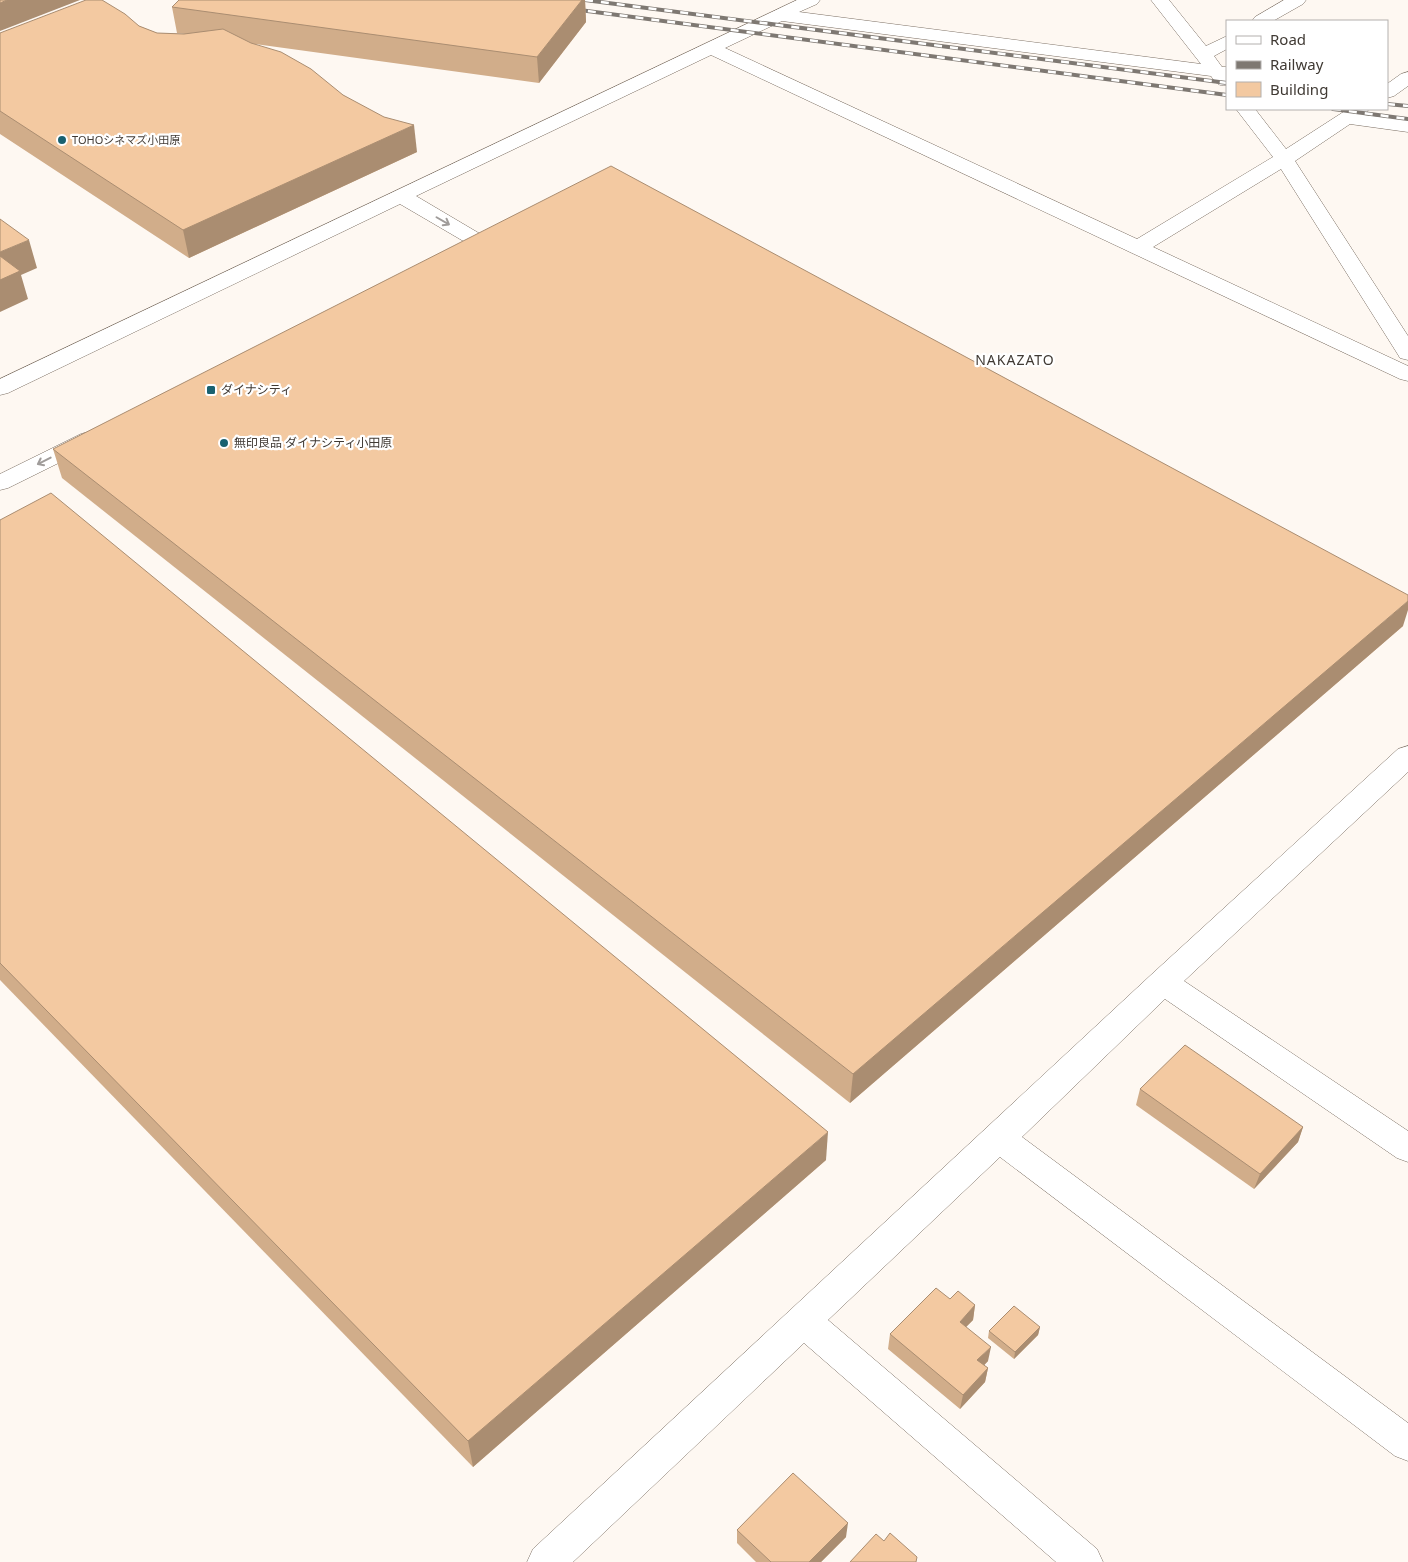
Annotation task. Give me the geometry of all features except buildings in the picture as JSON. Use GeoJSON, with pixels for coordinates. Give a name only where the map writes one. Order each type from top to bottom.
{"type":"FeatureCollection","features":[{"type":"Feature","properties":{"kind":"street"},"geometry":{"type":"LineString","coordinates":[[1160,0],[1203,55],[1223,77]]}},
{"type":"Feature","properties":{"kind":"street"},"geometry":{"type":"LineString","coordinates":[[1263,20],[1298,0]]}},
{"type":"Feature","properties":{"kind":"street"},"geometry":{"type":"LineString","coordinates":[[0,388],[711,48],[804,1]]}},
{"type":"Feature","properties":{"kind":"street"},"geometry":{"type":"LineString","coordinates":[[779,15],[1223,77]]}},
{"type":"Feature","properties":{"kind":"street"},"geometry":{"type":"LineString","coordinates":[[1203,55],[1226,42]]}},
{"type":"Feature","properties":{"kind":"street"},"geometry":{"type":"LineString","coordinates":[[711,48],[1408,374]]}},
{"type":"Feature","properties":{"kind":"street"},"geometry":{"type":"LineString","coordinates":[[1388,91],[1408,78]]}},
{"type":"Feature","properties":{"kind":"street"},"geometry":{"type":"LineString","coordinates":[[1388,92],[1408,96]]}},
{"type":"Feature","properties":{"kind":"street"},"geometry":{"type":"LineString","coordinates":[[1246,110],[1284,159],[1408,353]]}},
{"type":"Feature","properties":{"kind":"street"},"geometry":{"type":"LineString","coordinates":[[1137,248],[1284,159],[1353,114],[1408,126]]}},
{"type":"Feature","properties":{"kind":"street"},"geometry":{"type":"LineString","coordinates":[[400,196],[480,242],[435,265]]}},
{"type":"Feature","properties":{"kind":"street"},"geometry":{"type":"LineString","coordinates":[[0,483],[107,430]]}},
{"type":"Feature","properties":{"kind":"street"},"geometry":{"type":"LineString","coordinates":[[546,1562],[1163,982],[1408,756]]}},
{"type":"Feature","properties":{"kind":"street"},"geometry":{"type":"LineString","coordinates":[[1163,982],[1408,1148]]}},
{"type":"Feature","properties":{"kind":"street"},"geometry":{"type":"LineString","coordinates":[[999,1138],[1408,1444]]}},
{"type":"Feature","properties":{"kind":"street"},"geometry":{"type":"LineString","coordinates":[[802,1320],[1084,1562]]}},
{"type":"Feature","properties":{"kind":"railway"},"geometry":{"type":"LineString","coordinates":[[585,0],[1226,83]]}},
{"type":"Feature","properties":{"kind":"railway"},"geometry":{"type":"LineString","coordinates":[[572,9],[1226,95]]}},
{"type":"Feature","properties":{"kind":"railway"},"geometry":{"type":"LineString","coordinates":[[1388,104],[1408,106]]}},
{"type":"Feature","properties":{"kind":"railway"},"geometry":{"type":"LineString","coordinates":[[1340,110],[1408,119]]}},
{"type":"Feature","properties":{"kind":"place","name":"TOHOシネマズ小田原"},"geometry":{"type":"Point","coordinates":[62,140]}},
{"type":"Feature","properties":{"kind":"place","name":"ダイナシティ"},"geometry":{"type":"Point","coordinates":[211,390]}},
{"type":"Feature","properties":{"kind":"place","name":"無印良品 ダイナシティ小田原"},"geometry":{"type":"Point","coordinates":[224,443]}},
{"type":"Feature","properties":{"kind":"district","name":"NAKAZATO"},"geometry":{"type":"Point","coordinates":[1015,360]}}]}
